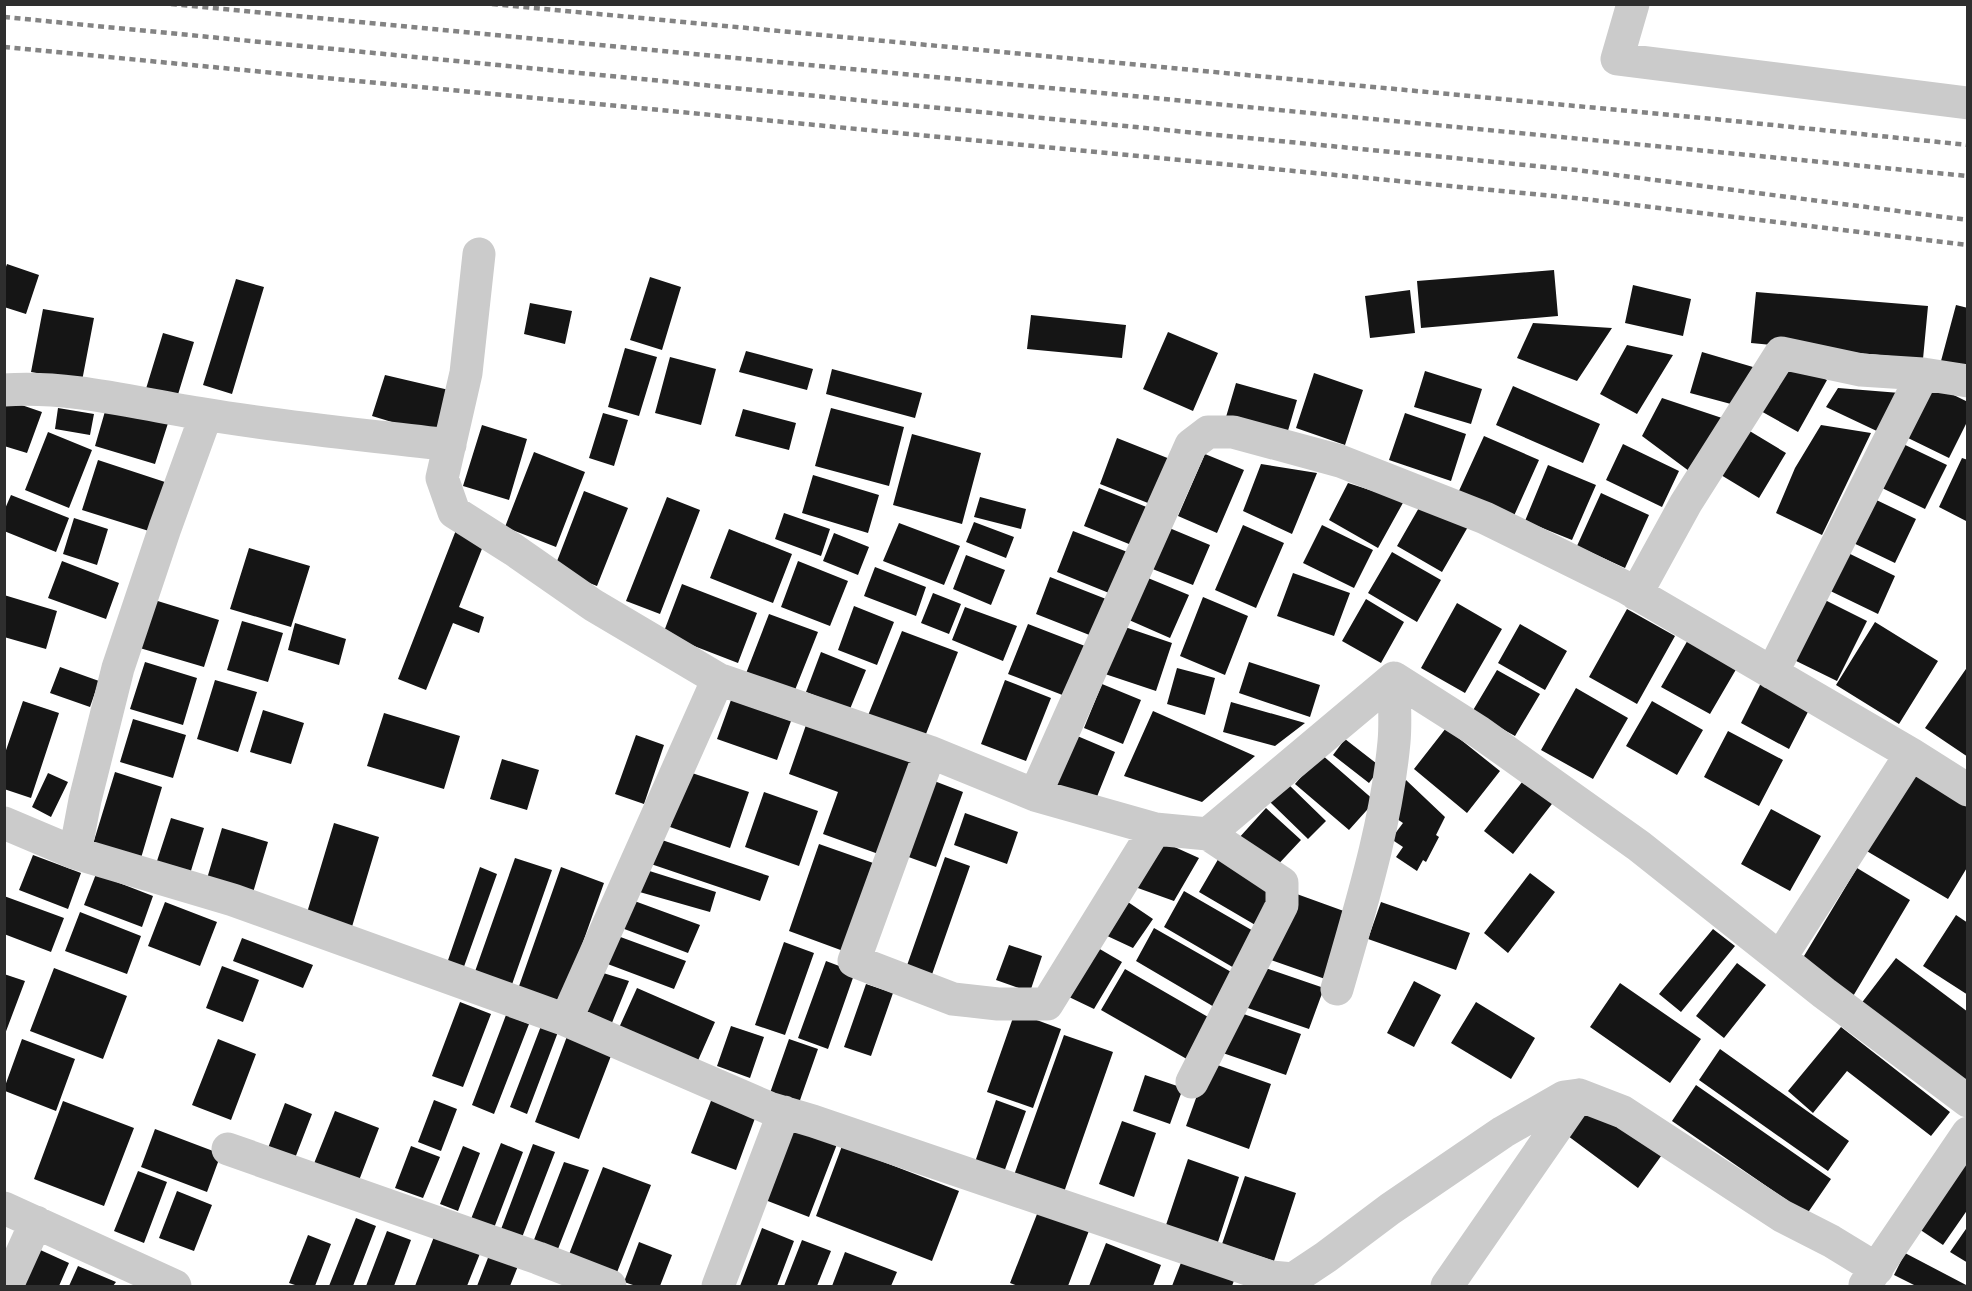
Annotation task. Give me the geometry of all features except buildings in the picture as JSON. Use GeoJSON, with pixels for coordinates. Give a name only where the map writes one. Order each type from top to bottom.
{"type":"FeatureCollection","features":[{"type":"Feature","properties":{"kind":"street"},"geometry":{"type":"LineString","coordinates":[[1633,4],[1617,59],[1968,103]]}},
{"type":"Feature","properties":{"kind":"street"},"geometry":{"type":"LineString","coordinates":[[478,254],[466,373],[442,478],[454,512],[593,605],[717,679],[930,752],[1035,795],[1155,829],[1208,834],[1282,883],[1282,905],[1192,1082]]}},
{"type":"Feature","properties":{"kind":"street"},"geometry":{"type":"LineString","coordinates":[[1636,594],[1686,503],[1781,353],[1861,370],[1923,374],[1968,381]]}},
{"type":"Feature","properties":{"kind":"street"},"geometry":{"type":"LineString","coordinates":[[1772,673],[1923,374]]}},
{"type":"Feature","properties":{"kind":"street"},"geometry":{"type":"LineString","coordinates":[[4,390],[33,388],[85,393],[206,415],[450,445]]}},
{"type":"Feature","properties":{"kind":"street"},"geometry":{"type":"LineString","coordinates":[[75,853],[85,800],[118,668],[206,415]]}},
{"type":"Feature","properties":{"kind":"street"},"geometry":{"type":"LineString","coordinates":[[1035,795],[1191,445],[1208,432],[1233,432],[1340,461],[1485,518],[1636,594],[1911,754],[1968,790]]}},
{"type":"Feature","properties":{"kind":"street"},"geometry":{"type":"LineString","coordinates":[[1208,834],[1394,678]]}},
{"type":"Feature","properties":{"kind":"street"},"geometry":{"type":"LineString","coordinates":[[1394,678],[1479,732],[1639,846],[1780,958],[1968,1101]]}},
{"type":"Feature","properties":{"kind":"street"},"geometry":{"type":"LineString","coordinates":[[1337,989],[1370,876],[1390,775],[1394,740],[1394,678]]}},
{"type":"Feature","properties":{"kind":"street"},"geometry":{"type":"LineString","coordinates":[[566,1020],[717,679]]}},
{"type":"Feature","properties":{"kind":"street"},"geometry":{"type":"LineString","coordinates":[[930,752],[854,961],[953,999],[998,1004],[1047,1004],[1155,829]]}},
{"type":"Feature","properties":{"kind":"street"},"geometry":{"type":"LineString","coordinates":[[1780,958],[1911,754]]}},
{"type":"Feature","properties":{"kind":"street"},"geometry":{"type":"LineString","coordinates":[[7,834],[233,900],[566,1020],[769,1108],[1271,1277],[1298,1283],[1326,1257],[1390,1209],[1503,1132],[1564,1097],[1579,1095],[1623,1112],[1782,1216],[1832,1241],[1870,1278],[1968,1133]]}},
{"type":"Feature","properties":{"kind":"street"},"geometry":{"type":"LineString","coordinates":[[1447,1287],[1579,1095]]}},
{"type":"Feature","properties":{"kind":"street"},"geometry":{"type":"LineString","coordinates":[[718,1287],[784,1112]]}},
{"type":"Feature","properties":{"kind":"street"},"geometry":{"type":"LineString","coordinates":[[228,1149],[538,1258],[610,1287]]}},
{"type":"Feature","properties":{"kind":"street"},"geometry":{"type":"LineString","coordinates":[[4,1208],[174,1287]]}},
{"type":"Feature","properties":{"kind":"street"},"geometry":{"type":"LineString","coordinates":[[7,1287],[36,1222]]}},
{"type":"Feature","properties":{"kind":"railway"},"geometry":{"type":"LineString","coordinates":[[171,4],[1968,176]]}},
{"type":"Feature","properties":{"kind":"railway"},"geometry":{"type":"LineString","coordinates":[[492,4],[1968,145]]}},
{"type":"Feature","properties":{"kind":"railway"},"geometry":{"type":"LineString","coordinates":[[4,17],[1577,170],[1968,220]]}},
{"type":"Feature","properties":{"kind":"railway"},"geometry":{"type":"LineString","coordinates":[[4,47],[1575,198],[1968,245]]}}]}
